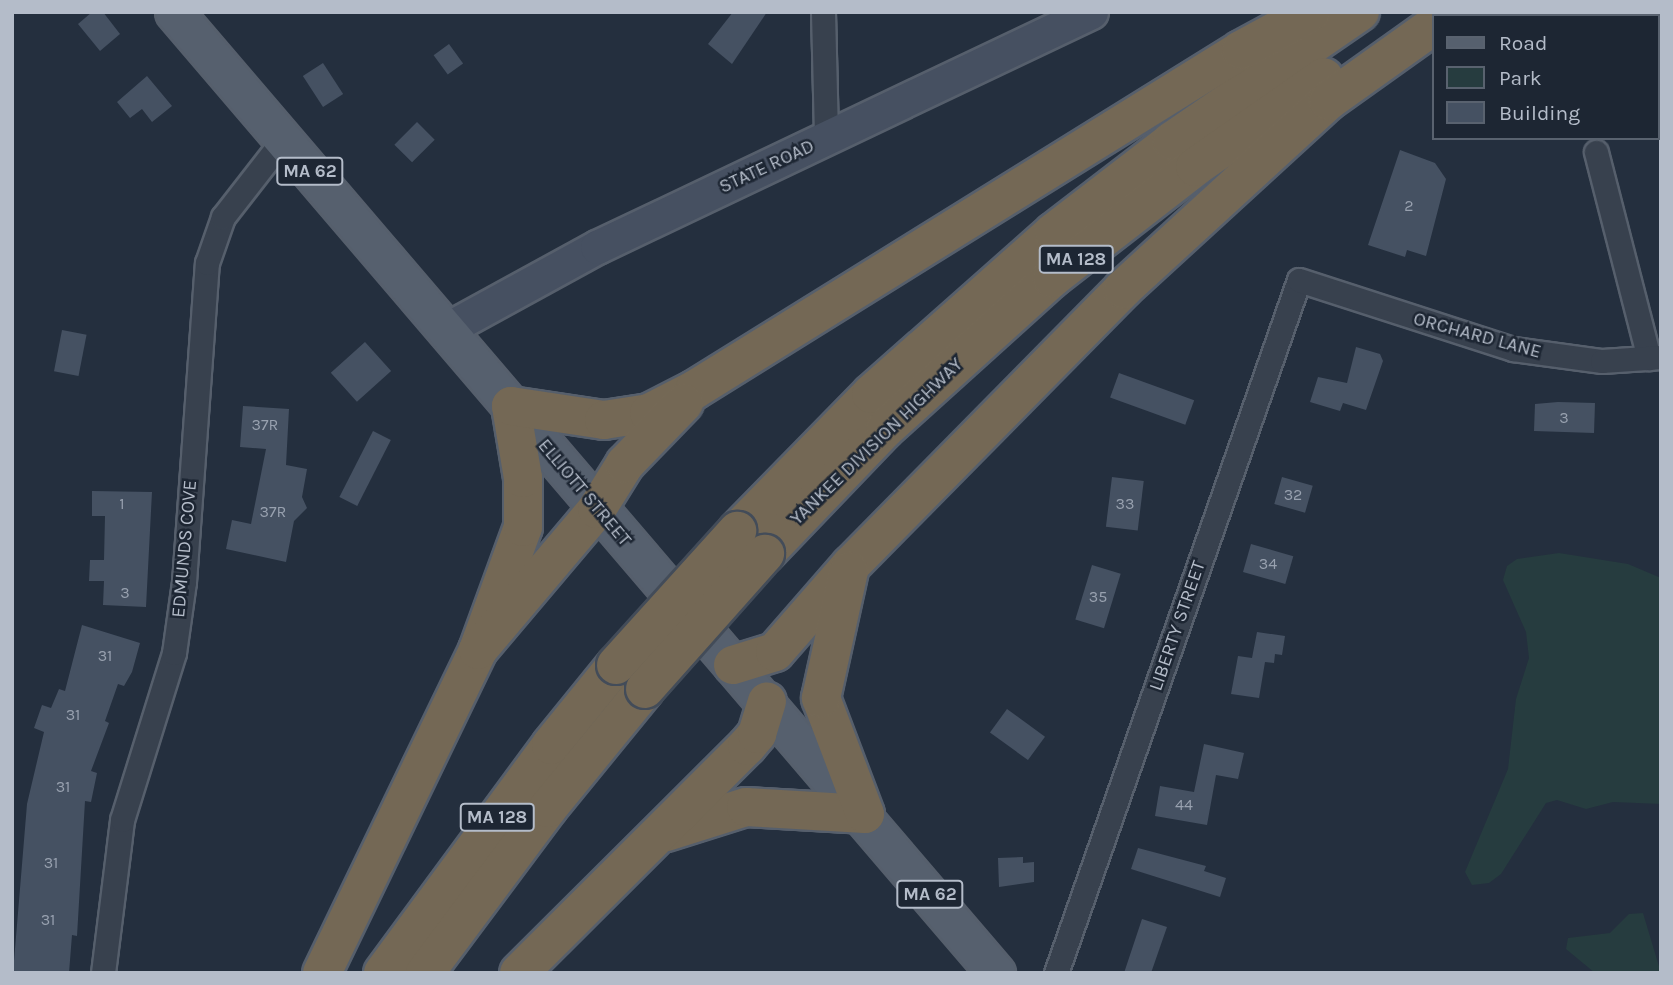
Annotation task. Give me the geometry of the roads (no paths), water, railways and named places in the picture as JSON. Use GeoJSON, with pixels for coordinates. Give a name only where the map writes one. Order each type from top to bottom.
{"type":"FeatureCollection","features":[{"type":"Feature","properties":{"kind":"highway"},"geometry":{"type":"LineString","coordinates":[[322,973],[478,650],[523,527],[523,478],[511,406],[615,420],[649,413],[694,390],[1241,50],[1311,12]]}},
{"type":"Feature","properties":{"kind":"highway","name":"YANKEE DIVISION HIGHWAY"},"geometry":{"type":"LineString","coordinates":[[425,973],[548,808],[645,690],[751,542],[889,378],[1054,232],[1172,141],[1360,12]]}},
{"type":"Feature","properties":{"kind":"highway","name":"YANKEE DIVISION HIGHWAY"},"geometry":{"type":"LineString","coordinates":[[383,973],[551,744],[616,665],[751,542],[885,429],[1052,278],[1223,147],[1426,12]]}},
{"type":"Feature","properties":{"kind":"highway"},"geometry":{"type":"LineString","coordinates":[[733,665],[775,652],[851,565],[1123,289],[1328,101],[1432,27]]}},
{"type":"Feature","properties":{"kind":"highway"},"geometry":{"type":"LineString","coordinates":[[478,650],[597,509],[625,464],[694,390]]}},
{"type":"Feature","properties":{"kind":"highway"},"geometry":{"type":"LineString","coordinates":[[666,832],[746,807],[864,814],[821,698],[851,565]]}},
{"type":"Feature","properties":{"kind":"highway"},"geometry":{"type":"LineString","coordinates":[[520,973],[666,832],[757,734],[767,701]]}},
{"type":"Feature","properties":{"kind":"main road","name":"ELLIOTT STREET"},"geometry":{"type":"LineString","coordinates":[[174,12],[447,329],[597,509],[864,814],[996,973]]}},
{"type":"Feature","properties":{"kind":"main road","name":"STATE ROAD"},"geometry":{"type":"LineString","coordinates":[[447,329],[526,282],[1091,12]]}},
{"type":"Feature","properties":{"kind":"street"},"geometry":{"type":"LineString","coordinates":[[823,12],[826,139]]}},
{"type":"Feature","properties":{"kind":"street","name":"EDMUNDS COVE"},"geometry":{"type":"LineString","coordinates":[[103,973],[122,820],[174,653],[184,582],[207,263],[223,217],[283,140]]}},
{"type":"Feature","properties":{"kind":"street"},"geometry":{"type":"LineString","coordinates":[[1596,152],[1655,357]]}},
{"type":"Feature","properties":{"kind":"street","name":"ORCHARD LANE"},"geometry":{"type":"LineString","coordinates":[[1298,280],[1513,349],[1602,361],[1655,357]]}},
{"type":"Feature","properties":{"kind":"street","name":"LIBERTY STREET"},"geometry":{"type":"LineString","coordinates":[[1056,973],[1298,280]]}}]}
